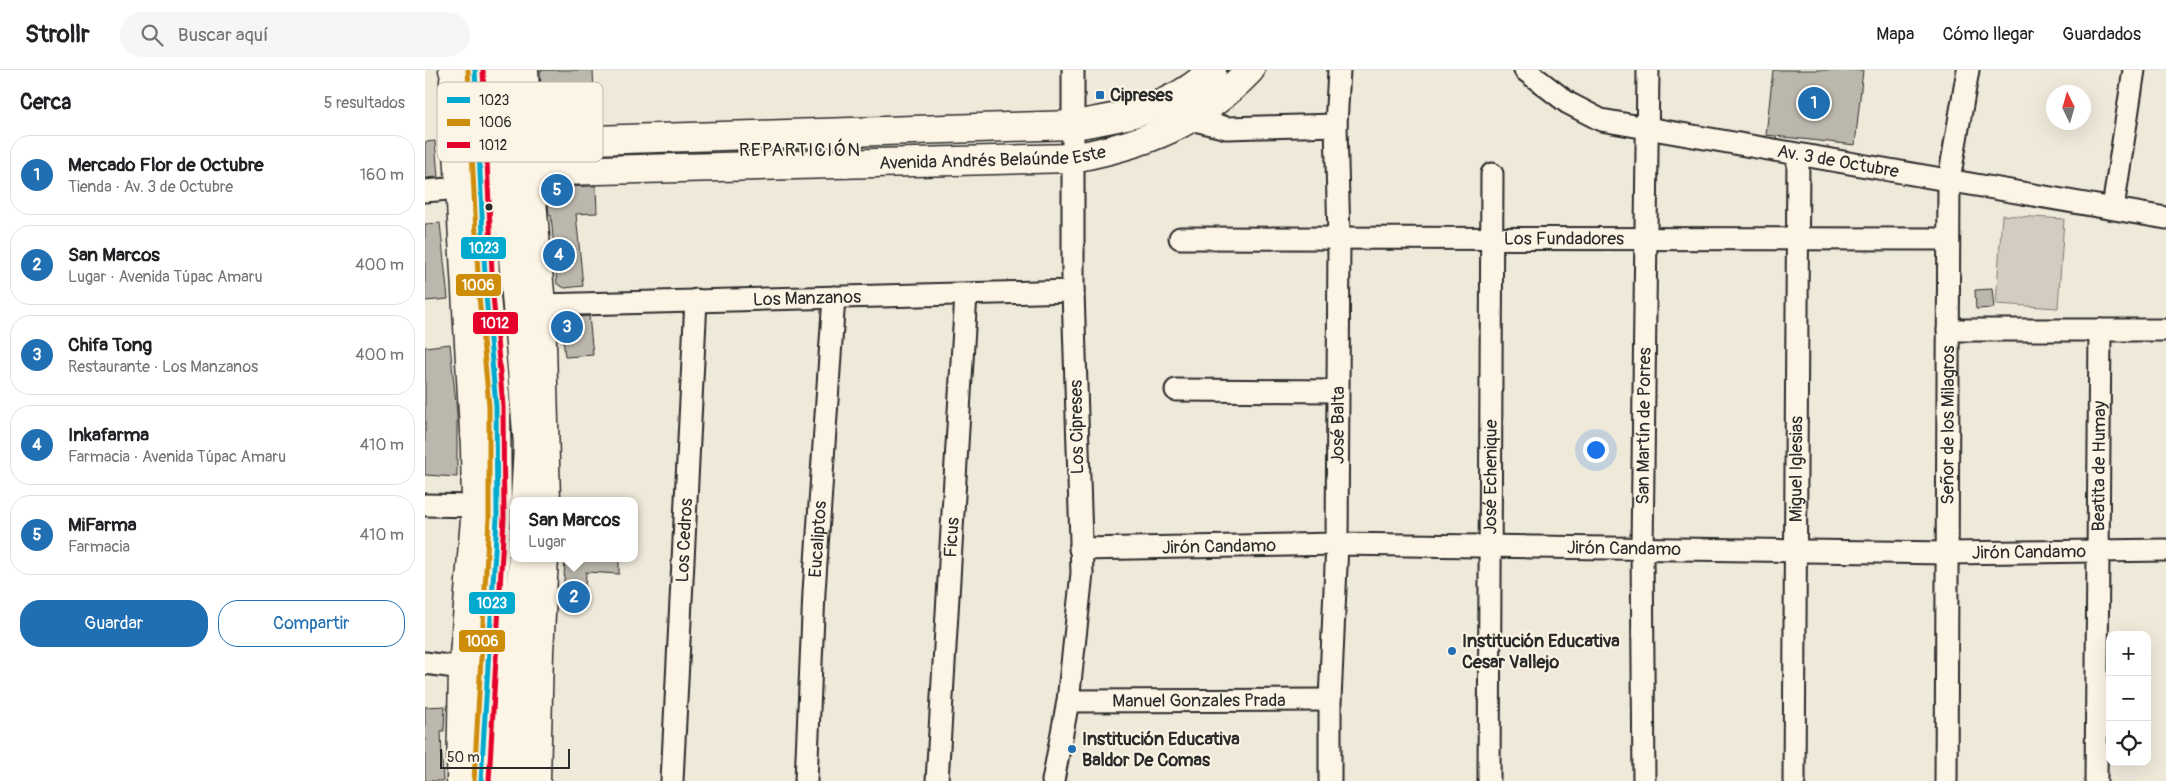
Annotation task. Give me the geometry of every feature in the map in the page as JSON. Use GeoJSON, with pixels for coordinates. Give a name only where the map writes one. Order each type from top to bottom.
{"type":"FeatureCollection","features":[{"type":"Feature","properties":{"kind":"main road"},"geometry":{"type":"LineString","coordinates":[[462,70],[469,82]]}},
{"type":"Feature","properties":{"kind":"main road","name":"Avenida Andrés Belaúnde Este"},"geometry":{"type":"LineString","coordinates":[[603,140],[1074,125],[1116,118],[1160,106],[1198,84],[1212,70]]}},
{"type":"Feature","properties":{"kind":"main road","name":"Avenida Andrés Belaúnde Este"},"geometry":{"type":"LineString","coordinates":[[518,170],[1073,158],[1117,149],[1161,134],[1191,119],[1224,96],[1245,72]]}},
{"type":"Feature","properties":{"kind":"main road"},"geometry":{"type":"LineString","coordinates":[[460,162],[460,188],[475,448],[476,506],[463,668],[461,781]]}},
{"type":"Feature","properties":{"kind":"main road"},"geometry":{"type":"LineString","coordinates":[[481,781],[497,509],[496,406],[486,296],[489,162]]}},
{"type":"Feature","properties":{"kind":"main road"},"geometry":{"type":"LineString","coordinates":[[514,162],[518,170],[541,305],[546,497]]}},
{"type":"Feature","properties":{"kind":"main road"},"geometry":{"type":"LineString","coordinates":[[521,162],[518,170],[527,445],[525,497]]}},
{"type":"Feature","properties":{"kind":"main road"},"geometry":{"type":"LineString","coordinates":[[509,781],[511,723],[523,562]]}},
{"type":"Feature","properties":{"kind":"main road"},"geometry":{"type":"LineString","coordinates":[[536,781],[539,652],[544,562]]}},
{"type":"Feature","properties":{"kind":"street","name":"Los Cipreses"},"geometry":{"type":"LineString","coordinates":[[1053,781],[1068,701],[1082,572],[1073,291],[1073,70]]}},
{"type":"Feature","properties":{"kind":"street","name":"José Balta"},"geometry":{"type":"LineString","coordinates":[[1330,781],[1330,700],[1337,544],[1339,238],[1336,125],[1339,70]]}},
{"type":"Feature","properties":{"kind":"street","name":"Av. 3 de Octubre"},"geometry":{"type":"LineString","coordinates":[[1525,70],[1569,103],[1601,120],[2166,218]]}},
{"type":"Feature","properties":{"kind":"street","name":"San Martín de Porres"},"geometry":{"type":"LineString","coordinates":[[1644,781],[1641,549],[1648,70]]}},
{"type":"Feature","properties":{"kind":"street","name":"Señor de los Milagros"},"geometry":{"type":"LineString","coordinates":[[1946,781],[1948,553],[1947,239],[1949,180],[1968,70]]}},
{"type":"Feature","properties":{"kind":"street"},"geometry":{"type":"LineString","coordinates":[[2113,208],[2134,70]]}},
{"type":"Feature","properties":{"kind":"street"},"geometry":{"type":"LineString","coordinates":[[1191,119],[1227,128],[1336,125]]}},
{"type":"Feature","properties":{"kind":"street","name":"Miguel Iglesias"},"geometry":{"type":"LineString","coordinates":[[1794,781],[1798,155]]}},
{"type":"Feature","properties":{"kind":"street","name":"José Echenique"},"geometry":{"type":"LineString","coordinates":[[1489,781],[1492,174]]}},
{"type":"Feature","properties":{"kind":"street"},"geometry":{"type":"LineString","coordinates":[[425,191],[460,188]]}},
{"type":"Feature","properties":{"kind":"street","name":"Los Fundadores"},"geometry":{"type":"LineString","coordinates":[[1180,238],[1947,239]]}},
{"type":"Feature","properties":{"kind":"street","name":"Los Manzanos"},"geometry":{"type":"LineString","coordinates":[[541,305],[1073,291]]}},
{"type":"Feature","properties":{"kind":"street","name":"Ficus"},"geometry":{"type":"LineString","coordinates":[[937,781],[967,294]]}},
{"type":"Feature","properties":{"kind":"street","name":"Eucaliptos"},"geometry":{"type":"LineString","coordinates":[[806,781],[814,592],[835,297]]}},
{"type":"Feature","properties":{"kind":"street","name":"Los Cedros"},"geometry":{"type":"LineString","coordinates":[[671,781],[696,300]]}},
{"type":"Feature","properties":{"kind":"street"},"geometry":{"type":"LineString","coordinates":[[1948,330],[2166,330]]}},
{"type":"Feature","properties":{"kind":"street","name":"Beatita de Humay"},"geometry":{"type":"LineString","coordinates":[[2095,781],[2100,330]]}},
{"type":"Feature","properties":{"kind":"street"},"geometry":{"type":"LineString","coordinates":[[1176,390],[1337,391]]}},
{"type":"Feature","properties":{"kind":"street"},"geometry":{"type":"LineString","coordinates":[[425,505],[476,506]]}},
{"type":"Feature","properties":{"kind":"street","name":"Jirón Candamo"},"geometry":{"type":"LineString","coordinates":[[1081,549],[1337,544],[1948,553],[2166,550]]}},
{"type":"Feature","properties":{"kind":"street"},"geometry":{"type":"LineString","coordinates":[[425,663],[463,668]]}},
{"type":"Feature","properties":{"kind":"street","name":"Manuel Gonzales Prada"},"geometry":{"type":"LineString","coordinates":[[1068,701],[1330,700]]}},
{"type":"Feature","properties":{"kind":"shaded area"},"geometry":{"type":"Polygon","coordinates":[[[2002,215],[2064,219],[2058,308],[1996,304],[2002,215]]]}},
{"type":"Feature","properties":{"kind":"building"},"geometry":{"type":"Polygon","coordinates":[[[540,70],[593,70],[594,82],[541,82],[540,70]]]}},
{"type":"Feature","properties":{"kind":"building"},"geometry":{"type":"Polygon","coordinates":[[[1773,70],[1863,70],[1855,145],[1766,135],[1773,70]]]}},
{"type":"Feature","properties":{"kind":"building"},"geometry":{"type":"Polygon","coordinates":[[[435,141],[438,177],[425,178],[425,142],[435,141]]]}},
{"type":"Feature","properties":{"kind":"building"},"geometry":{"type":"Polygon","coordinates":[[[596,186],[597,213],[576,214],[583,286],[565,288],[557,284],[547,189],[548,187],[596,186]]]}},
{"type":"Feature","properties":{"kind":"building"},"geometry":{"type":"Polygon","coordinates":[[[440,223],[448,299],[425,301],[425,224],[440,223]]]}},
{"type":"Feature","properties":{"kind":"building"},"geometry":{"type":"Polygon","coordinates":[[[1992,289],[1994,308],[1976,309],[1975,290],[1992,289]]]}},
{"type":"Feature","properties":{"kind":"building"},"geometry":{"type":"Polygon","coordinates":[[[589,316],[593,355],[565,357],[561,318],[589,316]]]}},
{"type":"Feature","properties":{"kind":"building"},"geometry":{"type":"Polygon","coordinates":[[[450,344],[457,414],[457,477],[425,475],[425,347],[450,344]]]}},
{"type":"Feature","properties":{"kind":"building"},"geometry":{"type":"Polygon","coordinates":[[[565,562],[619,562],[619,574],[586,572],[584,603],[563,602],[565,562]]]}},
{"type":"Feature","properties":{"kind":"building"},"geometry":{"type":"Polygon","coordinates":[[[445,706],[444,731],[441,731],[443,781],[425,781],[425,707],[445,706]]]}},
{"type":"Feature","properties":{"kind":"transit line","name":"1006"},"geometry":{"type":"LineString","coordinates":[[468,70],[469,82]]}},
{"type":"Feature","properties":{"kind":"transit line","name":"1023"},"geometry":{"type":"LineString","coordinates":[[475,70],[476,82]]}},
{"type":"Feature","properties":{"kind":"transit line","name":"1012"},"geometry":{"type":"LineString","coordinates":[[483,70],[484,82]]}},
{"type":"Feature","properties":{"kind":"transit line","name":"1006"},"geometry":{"type":"LineString","coordinates":[[472,162],[479,296],[489,406],[489,518],[474,781]]}},
{"type":"Feature","properties":{"kind":"transit line","name":"1023"},"geometry":{"type":"LineString","coordinates":[[479,162],[486,296],[496,406],[497,518],[481,781]]}},
{"type":"Feature","properties":{"kind":"transit line","name":"1012"},"geometry":{"type":"LineString","coordinates":[[487,162],[493,295],[503,406],[504,518],[489,781]]}},
{"type":"Feature","properties":{"kind":"place","name":"Cipreses"},"geometry":{"type":"Point","coordinates":[1100,95]}},
{"type":"Feature","properties":{"kind":"place","name":"Mercado Flor de Octubre"},"geometry":{"type":"Point","coordinates":[1814,103]}},
{"type":"Feature","properties":{"kind":"place","name":"MiFarma"},"geometry":{"type":"Point","coordinates":[557,190]}},
{"type":"Feature","properties":{"kind":"place","name":"Inkafarma"},"geometry":{"type":"Point","coordinates":[559,255]}},
{"type":"Feature","properties":{"kind":"place","name":"Chifa Tong"},"geometry":{"type":"Point","coordinates":[567,327]}},
{"type":"Feature","properties":{"kind":"place","name":"San Marcos"},"geometry":{"type":"Point","coordinates":[574,597]}},
{"type":"Feature","properties":{"kind":"place","name":"Institución Educativa Cesar Vallejo"},"geometry":{"type":"Point","coordinates":[1452,651]}},
{"type":"Feature","properties":{"kind":"place","name":"Institución Educativa Baldor De Comas"},"geometry":{"type":"Point","coordinates":[1072,749]}},
{"type":"Feature","properties":{"kind":"district","name":"REPARTICIÓN"},"geometry":{"type":"Point","coordinates":[800,150]}}]}
